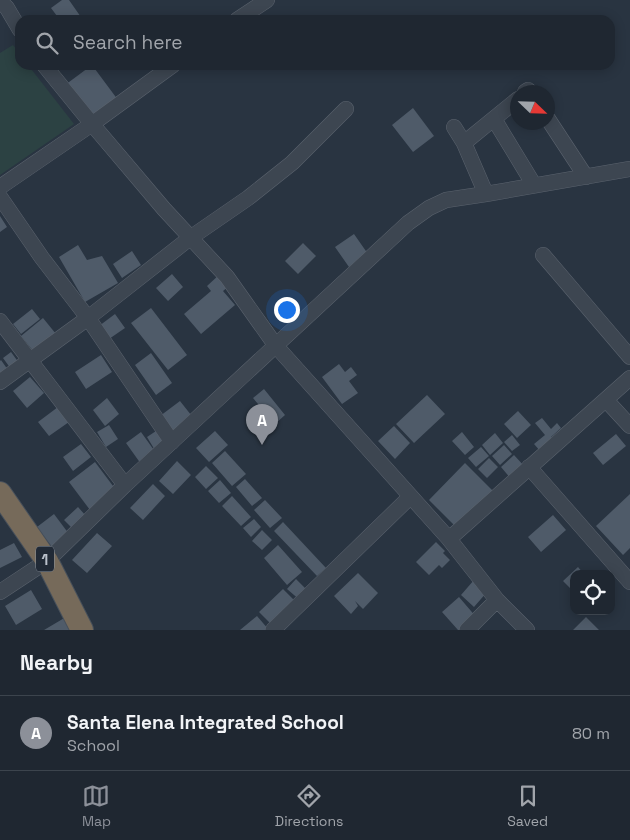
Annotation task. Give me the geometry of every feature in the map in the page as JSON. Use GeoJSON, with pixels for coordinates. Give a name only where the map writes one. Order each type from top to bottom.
{"type":"FeatureCollection","features":[{"type":"Feature","properties":{"kind":"highway","name":"1"},"geometry":{"type":"LineString","coordinates":[[0,493],[47,561],[82,630]]}},
{"type":"Feature","properties":{"kind":"street"},"geometry":{"type":"LineString","coordinates":[[244,15],[267,0]]}},
{"type":"Feature","properties":{"kind":"street"},"geometry":{"type":"LineString","coordinates":[[0,1],[7,8],[15,22]]}},
{"type":"Feature","properties":{"kind":"street"},"geometry":{"type":"LineString","coordinates":[[48,70],[190,238],[227,277],[276,346],[449,539],[497,600],[527,630]]}},
{"type":"Feature","properties":{"kind":"street"},"geometry":{"type":"LineString","coordinates":[[0,187],[166,70]]}},
{"type":"Feature","properties":{"kind":"street"},"geometry":{"type":"LineString","coordinates":[[464,143],[510,106]]}},
{"type":"Feature","properties":{"kind":"street"},"geometry":{"type":"LineString","coordinates":[[0,382],[88,318],[190,238],[248,198],[292,162],[346,109]]}},
{"type":"Feature","properties":{"kind":"street"},"geometry":{"type":"LineString","coordinates":[[494,119],[534,185]]}},
{"type":"Feature","properties":{"kind":"street"},"geometry":{"type":"LineString","coordinates":[[454,127],[464,143],[486,194]]}},
{"type":"Feature","properties":{"kind":"street"},"geometry":{"type":"LineString","coordinates":[[555,130],[586,178]]}},
{"type":"Feature","properties":{"kind":"street"},"geometry":{"type":"LineString","coordinates":[[0,592],[47,561],[125,485],[408,223],[429,208],[446,200],[586,178],[630,169]]}},
{"type":"Feature","properties":{"kind":"street"},"geometry":{"type":"LineString","coordinates":[[0,197],[42,258],[88,318],[172,442]]}},
{"type":"Feature","properties":{"kind":"street"},"geometry":{"type":"LineString","coordinates":[[543,256],[630,357]]}},
{"type":"Feature","properties":{"kind":"street"},"geometry":{"type":"LineString","coordinates":[[0,321],[125,485]]}},
{"type":"Feature","properties":{"kind":"street"},"geometry":{"type":"LineString","coordinates":[[449,539],[630,378]]}},
{"type":"Feature","properties":{"kind":"street"},"geometry":{"type":"LineString","coordinates":[[606,400],[630,426]]}},
{"type":"Feature","properties":{"kind":"street"},"geometry":{"type":"LineString","coordinates":[[529,467],[630,582]]}},
{"type":"Feature","properties":{"kind":"street"},"geometry":{"type":"LineString","coordinates":[[273,630],[410,497]]}},
{"type":"Feature","properties":{"kind":"street"},"geometry":{"type":"LineString","coordinates":[[467,630],[497,600]]}},
{"type":"Feature","properties":{"kind":"green space"},"geometry":{"type":"Polygon","coordinates":[[[13,45],[15,48],[15,70],[32,70],[74,124],[0,175],[0,53],[13,45]]]}},
{"type":"Feature","properties":{"kind":"building"},"geometry":{"type":"Polygon","coordinates":[[[62,0],[69,0],[80,15],[56,15],[51,8],[62,0]]]}},
{"type":"Feature","properties":{"kind":"building"},"geometry":{"type":"Polygon","coordinates":[[[85,70],[96,70],[118,100],[92,120],[65,85],[85,70]]]}},
{"type":"Feature","properties":{"kind":"building"},"geometry":{"type":"Polygon","coordinates":[[[413,108],[434,136],[413,152],[392,125],[413,108]]]}},
{"type":"Feature","properties":{"kind":"building"},"geometry":{"type":"Polygon","coordinates":[[[0,216],[7,227],[0,232],[0,216]]]}},
{"type":"Feature","properties":{"kind":"building"},"geometry":{"type":"Polygon","coordinates":[[[354,234],[368,254],[349,267],[335,247],[354,234]]]}},
{"type":"Feature","properties":{"kind":"building"},"geometry":{"type":"Polygon","coordinates":[[[303,243],[316,256],[298,274],[285,261],[303,243]]]}},
{"type":"Feature","properties":{"kind":"building"},"geometry":{"type":"Polygon","coordinates":[[[78,245],[87,260],[102,256],[118,283],[85,302],[59,257],[78,245]]]}},
{"type":"Feature","properties":{"kind":"building"},"geometry":{"type":"Polygon","coordinates":[[[132,251],[141,265],[122,278],[113,264],[132,251]]]}},
{"type":"Feature","properties":{"kind":"building"},"geometry":{"type":"Polygon","coordinates":[[[172,274],[183,287],[168,301],[156,288],[172,274]]]}},
{"type":"Feature","properties":{"kind":"building"},"geometry":{"type":"Polygon","coordinates":[[[220,274],[229,286],[223,291],[235,305],[201,334],[184,314],[211,291],[207,286],[220,274]]]}},
{"type":"Feature","properties":{"kind":"building"},"geometry":{"type":"Polygon","coordinates":[[[151,308],[187,355],[168,370],[131,323],[151,308]]]}},
{"type":"Feature","properties":{"kind":"building"},"geometry":{"type":"Polygon","coordinates":[[[32,309],[40,319],[21,334],[13,324],[32,309]]]}},
{"type":"Feature","properties":{"kind":"building"},"geometry":{"type":"Polygon","coordinates":[[[115,314],[125,328],[109,339],[99,326],[115,314]]]}},
{"type":"Feature","properties":{"kind":"building"},"geometry":{"type":"Polygon","coordinates":[[[43,318],[56,334],[34,352],[21,336],[43,318]]]}},
{"type":"Feature","properties":{"kind":"building"},"geometry":{"type":"Polygon","coordinates":[[[11,352],[19,363],[11,369],[3,358],[11,352]]]}},
{"type":"Feature","properties":{"kind":"building"},"geometry":{"type":"Polygon","coordinates":[[[151,353],[172,383],[156,395],[135,365],[151,353]]]}},
{"type":"Feature","properties":{"kind":"building"},"geometry":{"type":"Polygon","coordinates":[[[101,355],[112,372],[86,389],[75,372],[101,355]]]}},
{"type":"Feature","properties":{"kind":"building"},"geometry":{"type":"Polygon","coordinates":[[[0,361],[8,370],[0,376],[0,361]]]}},
{"type":"Feature","properties":{"kind":"building"},"geometry":{"type":"Polygon","coordinates":[[[339,364],[345,372],[351,367],[357,375],[349,381],[358,393],[342,404],[322,377],[339,364]]]}},
{"type":"Feature","properties":{"kind":"building"},"geometry":{"type":"Polygon","coordinates":[[[30,377],[44,393],[27,408],[13,391],[30,377]]]}},
{"type":"Feature","properties":{"kind":"building"},"geometry":{"type":"Polygon","coordinates":[[[264,389],[285,415],[275,424],[253,398],[264,389]]]}},
{"type":"Feature","properties":{"kind":"building"},"geometry":{"type":"Polygon","coordinates":[[[427,395],[445,414],[414,443],[396,424],[427,395]]]}},
{"type":"Feature","properties":{"kind":"building"},"geometry":{"type":"Polygon","coordinates":[[[107,398],[119,414],[105,426],[93,410],[107,398]]]}},
{"type":"Feature","properties":{"kind":"building"},"geometry":{"type":"Polygon","coordinates":[[[180,401],[195,420],[175,436],[160,416],[180,401]]]}},
{"type":"Feature","properties":{"kind":"building"},"geometry":{"type":"Polygon","coordinates":[[[58,407],[69,422],[49,436],[38,422],[58,407]]]}},
{"type":"Feature","properties":{"kind":"building"},"geometry":{"type":"Polygon","coordinates":[[[518,411],[531,425],[517,438],[504,424],[518,411]]]}},
{"type":"Feature","properties":{"kind":"building"},"geometry":{"type":"Polygon","coordinates":[[[542,418],[551,429],[557,423],[561,428],[551,437],[551,443],[541,452],[534,444],[545,435],[535,423],[542,418]]]}},
{"type":"Feature","properties":{"kind":"building"},"geometry":{"type":"Polygon","coordinates":[[[109,425],[118,439],[106,447],[97,432],[109,425]]]}},
{"type":"Feature","properties":{"kind":"building"},"geometry":{"type":"Polygon","coordinates":[[[394,426],[410,443],[395,459],[378,441],[394,426]]]}},
{"type":"Feature","properties":{"kind":"building"},"geometry":{"type":"Polygon","coordinates":[[[159,429],[168,445],[156,452],[147,437],[159,429]]]}},
{"type":"Feature","properties":{"kind":"building"},"geometry":{"type":"Polygon","coordinates":[[[215,431],[228,445],[209,462],[196,448],[215,431]]]}},
{"type":"Feature","properties":{"kind":"building"},"geometry":{"type":"Polygon","coordinates":[[[141,432],[156,453],[141,464],[126,443],[141,432]]]}},
{"type":"Feature","properties":{"kind":"building"},"geometry":{"type":"Polygon","coordinates":[[[462,432],[474,447],[465,455],[452,441],[462,432]]]}},
{"type":"Feature","properties":{"kind":"building"},"geometry":{"type":"Polygon","coordinates":[[[495,433],[503,443],[490,455],[482,445],[495,433]]]}},
{"type":"Feature","properties":{"kind":"building"},"geometry":{"type":"Polygon","coordinates":[[[616,434],[626,446],[603,465],[593,453],[616,434]]]}},
{"type":"Feature","properties":{"kind":"building"},"geometry":{"type":"Polygon","coordinates":[[[512,435],[520,445],[512,451],[504,442],[512,435]]]}},
{"type":"Feature","properties":{"kind":"building"},"geometry":{"type":"Polygon","coordinates":[[[81,444],[91,457],[73,471],[63,457],[81,444]]]}},
{"type":"Feature","properties":{"kind":"building"},"geometry":{"type":"Polygon","coordinates":[[[504,445],[512,454],[500,465],[492,456],[504,445]]]}},
{"type":"Feature","properties":{"kind":"building"},"geometry":{"type":"Polygon","coordinates":[[[481,447],[489,456],[476,467],[468,458],[481,447]]]}},
{"type":"Feature","properties":{"kind":"building"},"geometry":{"type":"Polygon","coordinates":[[[225,451],[246,474],[232,486],[212,463],[225,451]]]}},
{"type":"Feature","properties":{"kind":"building"},"geometry":{"type":"Polygon","coordinates":[[[514,455],[525,467],[511,479],[501,467],[514,455]]]}},
{"type":"Feature","properties":{"kind":"building"},"geometry":{"type":"Polygon","coordinates":[[[489,458],[498,467],[487,478],[478,469],[489,458]]]}},
{"type":"Feature","properties":{"kind":"building"},"geometry":{"type":"Polygon","coordinates":[[[177,461],[191,475],[173,494],[159,481],[177,461]]]}},
{"type":"Feature","properties":{"kind":"building"},"geometry":{"type":"Polygon","coordinates":[[[95,462],[116,490],[90,510],[69,482],[95,462]]]}},
{"type":"Feature","properties":{"kind":"building"},"geometry":{"type":"Polygon","coordinates":[[[465,463],[494,492],[458,529],[429,500],[465,463]]]}},
{"type":"Feature","properties":{"kind":"building"},"geometry":{"type":"Polygon","coordinates":[[[206,466],[218,478],[206,489],[195,477],[206,466]]]}},
{"type":"Feature","properties":{"kind":"building"},"geometry":{"type":"Polygon","coordinates":[[[245,479],[262,498],[252,506],[236,487],[245,479]]]}},
{"type":"Feature","properties":{"kind":"building"},"geometry":{"type":"Polygon","coordinates":[[[220,480],[231,493],[219,503],[208,491],[220,480]]]}},
{"type":"Feature","properties":{"kind":"building"},"geometry":{"type":"Polygon","coordinates":[[[153,484],[165,496],[143,520],[130,508],[153,484]]]}},
{"type":"Feature","properties":{"kind":"building"},"geometry":{"type":"Polygon","coordinates":[[[630,494],[630,548],[623,555],[596,526],[630,494]]]}},
{"type":"Feature","properties":{"kind":"building"},"geometry":{"type":"Polygon","coordinates":[[[232,496],[251,517],[241,526],[222,506],[232,496]]]}},
{"type":"Feature","properties":{"kind":"building"},"geometry":{"type":"Polygon","coordinates":[[[265,500],[282,518],[270,528],[254,510],[265,500]]]}},
{"type":"Feature","properties":{"kind":"building"},"geometry":{"type":"Polygon","coordinates":[[[78,507],[86,516],[73,529],[64,520],[78,507]]]}},
{"type":"Feature","properties":{"kind":"building"},"geometry":{"type":"Polygon","coordinates":[[[54,514],[69,534],[52,547],[37,527],[54,514]]]}},
{"type":"Feature","properties":{"kind":"building"},"geometry":{"type":"Polygon","coordinates":[[[553,515],[566,530],[541,552],[528,537],[553,515]]]}},
{"type":"Feature","properties":{"kind":"building"},"geometry":{"type":"Polygon","coordinates":[[[254,519],[261,527],[251,537],[243,528],[254,519]]]}},
{"type":"Feature","properties":{"kind":"building"},"geometry":{"type":"Polygon","coordinates":[[[283,522],[326,568],[317,576],[274,531],[283,522]]]}},
{"type":"Feature","properties":{"kind":"building"},"geometry":{"type":"Polygon","coordinates":[[[262,530],[272,540],[262,550],[252,541],[262,530]]]}},
{"type":"Feature","properties":{"kind":"building"},"geometry":{"type":"Polygon","coordinates":[[[97,533],[112,546],[87,573],[72,560],[97,533]]]}},
{"type":"Feature","properties":{"kind":"building"},"geometry":{"type":"Polygon","coordinates":[[[436,542],[445,551],[443,553],[450,560],[442,568],[439,565],[429,575],[416,562],[436,542]]]}},
{"type":"Feature","properties":{"kind":"building"},"geometry":{"type":"Polygon","coordinates":[[[14,543],[22,557],[0,568],[0,550],[14,543]]]}},
{"type":"Feature","properties":{"kind":"building"},"geometry":{"type":"Polygon","coordinates":[[[278,545],[302,572],[287,585],[264,558],[278,545]]]}},
{"type":"Feature","properties":{"kind":"building"},"geometry":{"type":"Polygon","coordinates":[[[358,573],[378,593],[363,609],[355,601],[358,606],[351,614],[334,596],[358,573]]]}},
{"type":"Feature","properties":{"kind":"building"},"geometry":{"type":"Polygon","coordinates":[[[570,574],[570,588],[563,581],[570,574]]]}},
{"type":"Feature","properties":{"kind":"building"},"geometry":{"type":"Polygon","coordinates":[[[296,579],[309,592],[301,601],[287,589],[296,579]]]}},
{"type":"Feature","properties":{"kind":"building"},"geometry":{"type":"Polygon","coordinates":[[[474,580],[487,592],[474,607],[461,595],[474,580]]]}},
{"type":"Feature","properties":{"kind":"building"},"geometry":{"type":"Polygon","coordinates":[[[283,589],[298,604],[274,627],[259,612],[283,589]]]}},
{"type":"Feature","properties":{"kind":"building"},"geometry":{"type":"Polygon","coordinates":[[[31,590],[42,609],[16,625],[5,606],[31,590]]]}},
{"type":"Feature","properties":{"kind":"building"},"geometry":{"type":"Polygon","coordinates":[[[459,597],[477,618],[463,630],[458,630],[442,612],[459,597]]]}},
{"type":"Feature","properties":{"kind":"building"},"geometry":{"type":"Polygon","coordinates":[[[257,616],[269,630],[240,630],[257,616]]]}},
{"type":"Feature","properties":{"kind":"building"},"geometry":{"type":"Polygon","coordinates":[[[66,617],[73,630],[44,630],[66,617]]]}},
{"type":"Feature","properties":{"kind":"building"},"geometry":{"type":"Polygon","coordinates":[[[586,617],[599,630],[573,630],[586,617]]]}},
{"type":"Feature","properties":{"kind":"place","name":"Santa Elena Integrated School"},"geometry":{"type":"Point","coordinates":[262,445]}}]}
